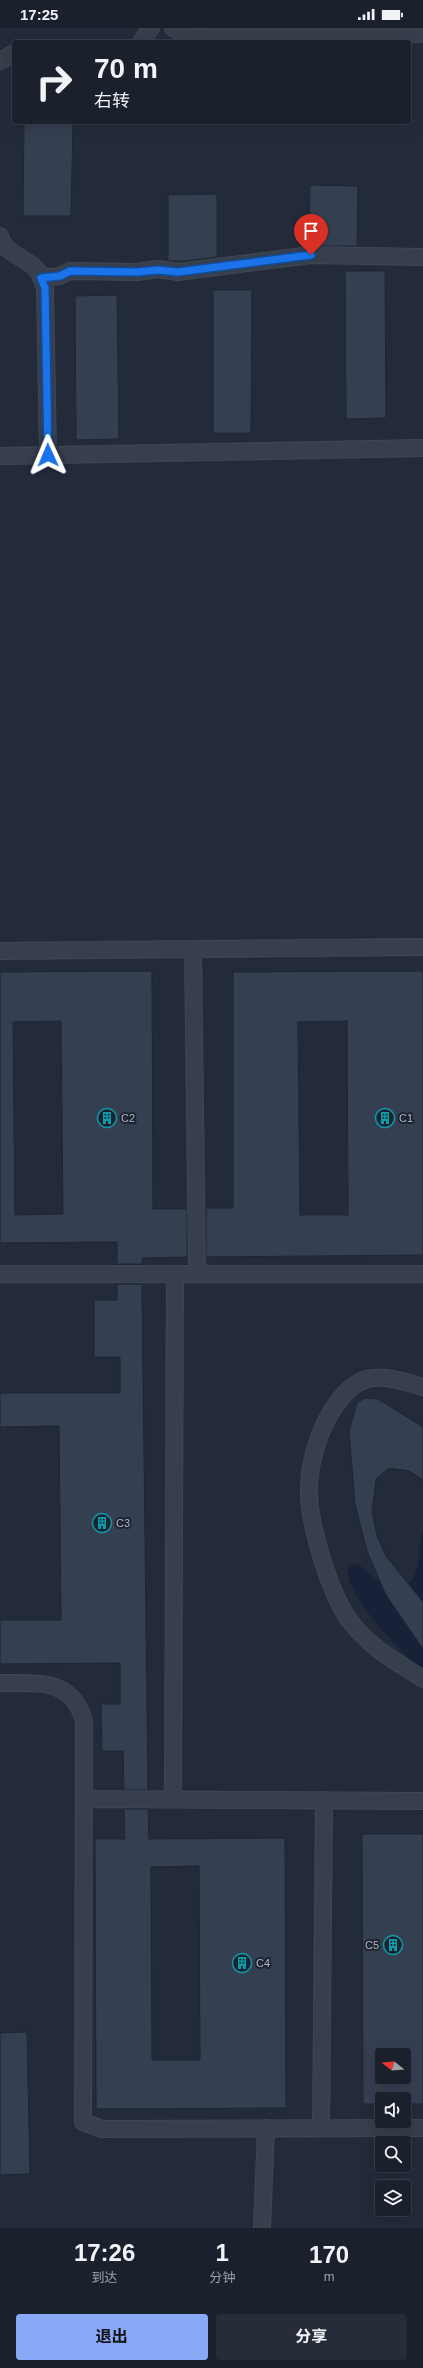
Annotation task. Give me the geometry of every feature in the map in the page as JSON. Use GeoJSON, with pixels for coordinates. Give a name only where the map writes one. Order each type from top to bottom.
{"type":"FeatureCollection","features":[{"type":"Feature","properties":{"kind":"street"},"geometry":{"type":"LineString","coordinates":[[142,40],[151,28]]}},
{"type":"Feature","properties":{"kind":"street"},"geometry":{"type":"LineString","coordinates":[[173,28],[189,37],[236,36],[258,31],[423,34]]}},
{"type":"Feature","properties":{"kind":"street"},"geometry":{"type":"LineString","coordinates":[[0,61],[12,54]]}},
{"type":"Feature","properties":{"kind":"street"},"geometry":{"type":"LineString","coordinates":[[0,236],[1,241],[14,254],[29,262],[38,271],[45,288],[48,455]]}},
{"type":"Feature","properties":{"kind":"street"},"geometry":{"type":"LineString","coordinates":[[41,278],[60,276],[70,271],[137,272],[158,270],[178,272],[311,255],[423,257]]}},
{"type":"Feature","properties":{"kind":"street"},"geometry":{"type":"LineString","coordinates":[[0,456],[423,448]]}},
{"type":"Feature","properties":{"kind":"street"},"geometry":{"type":"LineString","coordinates":[[0,951],[423,947]]}},
{"type":"Feature","properties":{"kind":"street"},"geometry":{"type":"LineString","coordinates":[[193,950],[197,1274]]}},
{"type":"Feature","properties":{"kind":"street"},"geometry":{"type":"LineString","coordinates":[[0,1274],[423,1274]]}},
{"type":"Feature","properties":{"kind":"street"},"geometry":{"type":"LineString","coordinates":[[173,1800],[175,1274]]}},
{"type":"Feature","properties":{"kind":"street"},"geometry":{"type":"LineString","coordinates":[[423,1387],[395,1378],[366,1380],[344,1393],[328,1417],[317,1444],[309,1487],[314,1526],[330,1580],[349,1621],[375,1648],[423,1679]]}},
{"type":"Feature","properties":{"kind":"street"},"geometry":{"type":"LineString","coordinates":[[0,1683],[51,1684],[69,1695],[80,1706],[84,1721],[83,2122],[102,2129],[423,2128]]}},
{"type":"Feature","properties":{"kind":"street"},"geometry":{"type":"LineString","coordinates":[[84,1799],[423,1801]]}},
{"type":"Feature","properties":{"kind":"street"},"geometry":{"type":"LineString","coordinates":[[321,2128],[324,1800]]}},
{"type":"Feature","properties":{"kind":"street"},"geometry":{"type":"LineString","coordinates":[[262,2228],[266,2128]]}},
{"type":"Feature","properties":{"kind":"water"},"geometry":{"type":"Polygon","coordinates":[[[423,1532],[423,1602],[405,1582],[410,1582],[417,1570],[423,1532]]]}},
{"type":"Feature","properties":{"kind":"water"},"geometry":{"type":"Polygon","coordinates":[[[350,1564],[359,1565],[381,1583],[423,1646],[423,1671],[388,1637],[362,1604],[348,1575],[350,1564]]]}},
{"type":"Feature","properties":{"kind":"building"},"geometry":{"type":"Polygon","coordinates":[[[24,124],[73,124],[71,216],[23,216],[24,124]]]}},
{"type":"Feature","properties":{"kind":"building"},"geometry":{"type":"Polygon","coordinates":[[[310,185],[358,186],[357,246],[309,246],[310,185]]]}},
{"type":"Feature","properties":{"kind":"building"},"geometry":{"type":"Polygon","coordinates":[[[217,194],[217,257],[186,261],[168,261],[168,195],[217,194]]]}},
{"type":"Feature","properties":{"kind":"building"},"geometry":{"type":"Polygon","coordinates":[[[345,271],[385,271],[386,418],[346,419],[345,271]]]}},
{"type":"Feature","properties":{"kind":"building"},"geometry":{"type":"Polygon","coordinates":[[[213,290],[252,290],[251,433],[213,433],[213,290]]]}},
{"type":"Feature","properties":{"kind":"building"},"geometry":{"type":"Polygon","coordinates":[[[117,295],[119,439],[76,440],[75,296],[117,295]]]}},
{"type":"Feature","properties":{"kind":"building","name":"C2"},"geometry":{"type":"Polygon","coordinates":[[[152,971],[153,1209],[187,1209],[187,1257],[142,1258],[142,1264],[117,1264],[117,1242],[0,1243],[0,972],[152,971]],[[61,1021],[13,1022],[15,1215],[63,1214],[61,1021]]]}},
{"type":"Feature","properties":{"kind":"building","name":"C1"},"geometry":{"type":"Polygon","coordinates":[[[423,971],[423,1255],[206,1257],[206,1208],[233,1208],[233,972],[423,971]],[[347,1021],[298,1022],[300,1215],[348,1215],[347,1021]]]}},
{"type":"Feature","properties":{"kind":"building","name":"C3"},"geometry":{"type":"Polygon","coordinates":[[[117,1284],[142,1284],[148,1790],[124,1790],[123,1751],[102,1751],[101,1704],[120,1704],[120,1663],[0,1664],[0,1620],[61,1620],[59,1426],[0,1427],[0,1393],[120,1393],[120,1357],[94,1357],[94,1300],[117,1300],[117,1284]]]}},
{"type":"Feature","properties":{"kind":"building"},"geometry":{"type":"Polygon","coordinates":[[[365,1398],[378,1399],[423,1427],[423,1480],[409,1471],[389,1468],[376,1479],[372,1511],[377,1536],[386,1556],[423,1602],[423,1649],[386,1595],[367,1551],[355,1504],[349,1431],[357,1403],[365,1398]]]}},
{"type":"Feature","properties":{"kind":"building","name":"C4"},"geometry":{"type":"Polygon","coordinates":[[[124,1809],[148,1809],[149,1839],[285,1838],[286,2108],[96,2109],[95,1839],[125,1839],[124,1809]],[[199,1866],[151,1867],[152,2060],[200,2060],[199,1866]]]}},
{"type":"Feature","properties":{"kind":"building","name":"C5"},"geometry":{"type":"Polygon","coordinates":[[[362,1834],[423,1834],[423,2104],[411,2104],[411,2092],[375,2092],[375,2104],[363,2104],[362,1834]]]}},
{"type":"Feature","properties":{"kind":"building"},"geometry":{"type":"Polygon","coordinates":[[[27,2032],[30,2174],[0,2175],[0,2033],[27,2032]]]}},
{"type":"Feature","properties":{"kind":"place","name":"C2"},"geometry":{"type":"Point","coordinates":[107,1118]}},
{"type":"Feature","properties":{"kind":"place","name":"C1"},"geometry":{"type":"Point","coordinates":[385,1118]}},
{"type":"Feature","properties":{"kind":"place","name":"C3"},"geometry":{"type":"Point","coordinates":[102,1523]}},
{"type":"Feature","properties":{"kind":"place","name":"C5"},"geometry":{"type":"Point","coordinates":[393,1945]}},
{"type":"Feature","properties":{"kind":"place","name":"C4"},"geometry":{"type":"Point","coordinates":[242,1963]}},
{"type":"Feature","properties":{"kind":"route"},"geometry":{"type":"LineString","coordinates":[[48,455],[45,288],[41,278],[60,276],[70,271],[101,270],[137,272],[158,270],[178,272],[311,255]]}}]}
